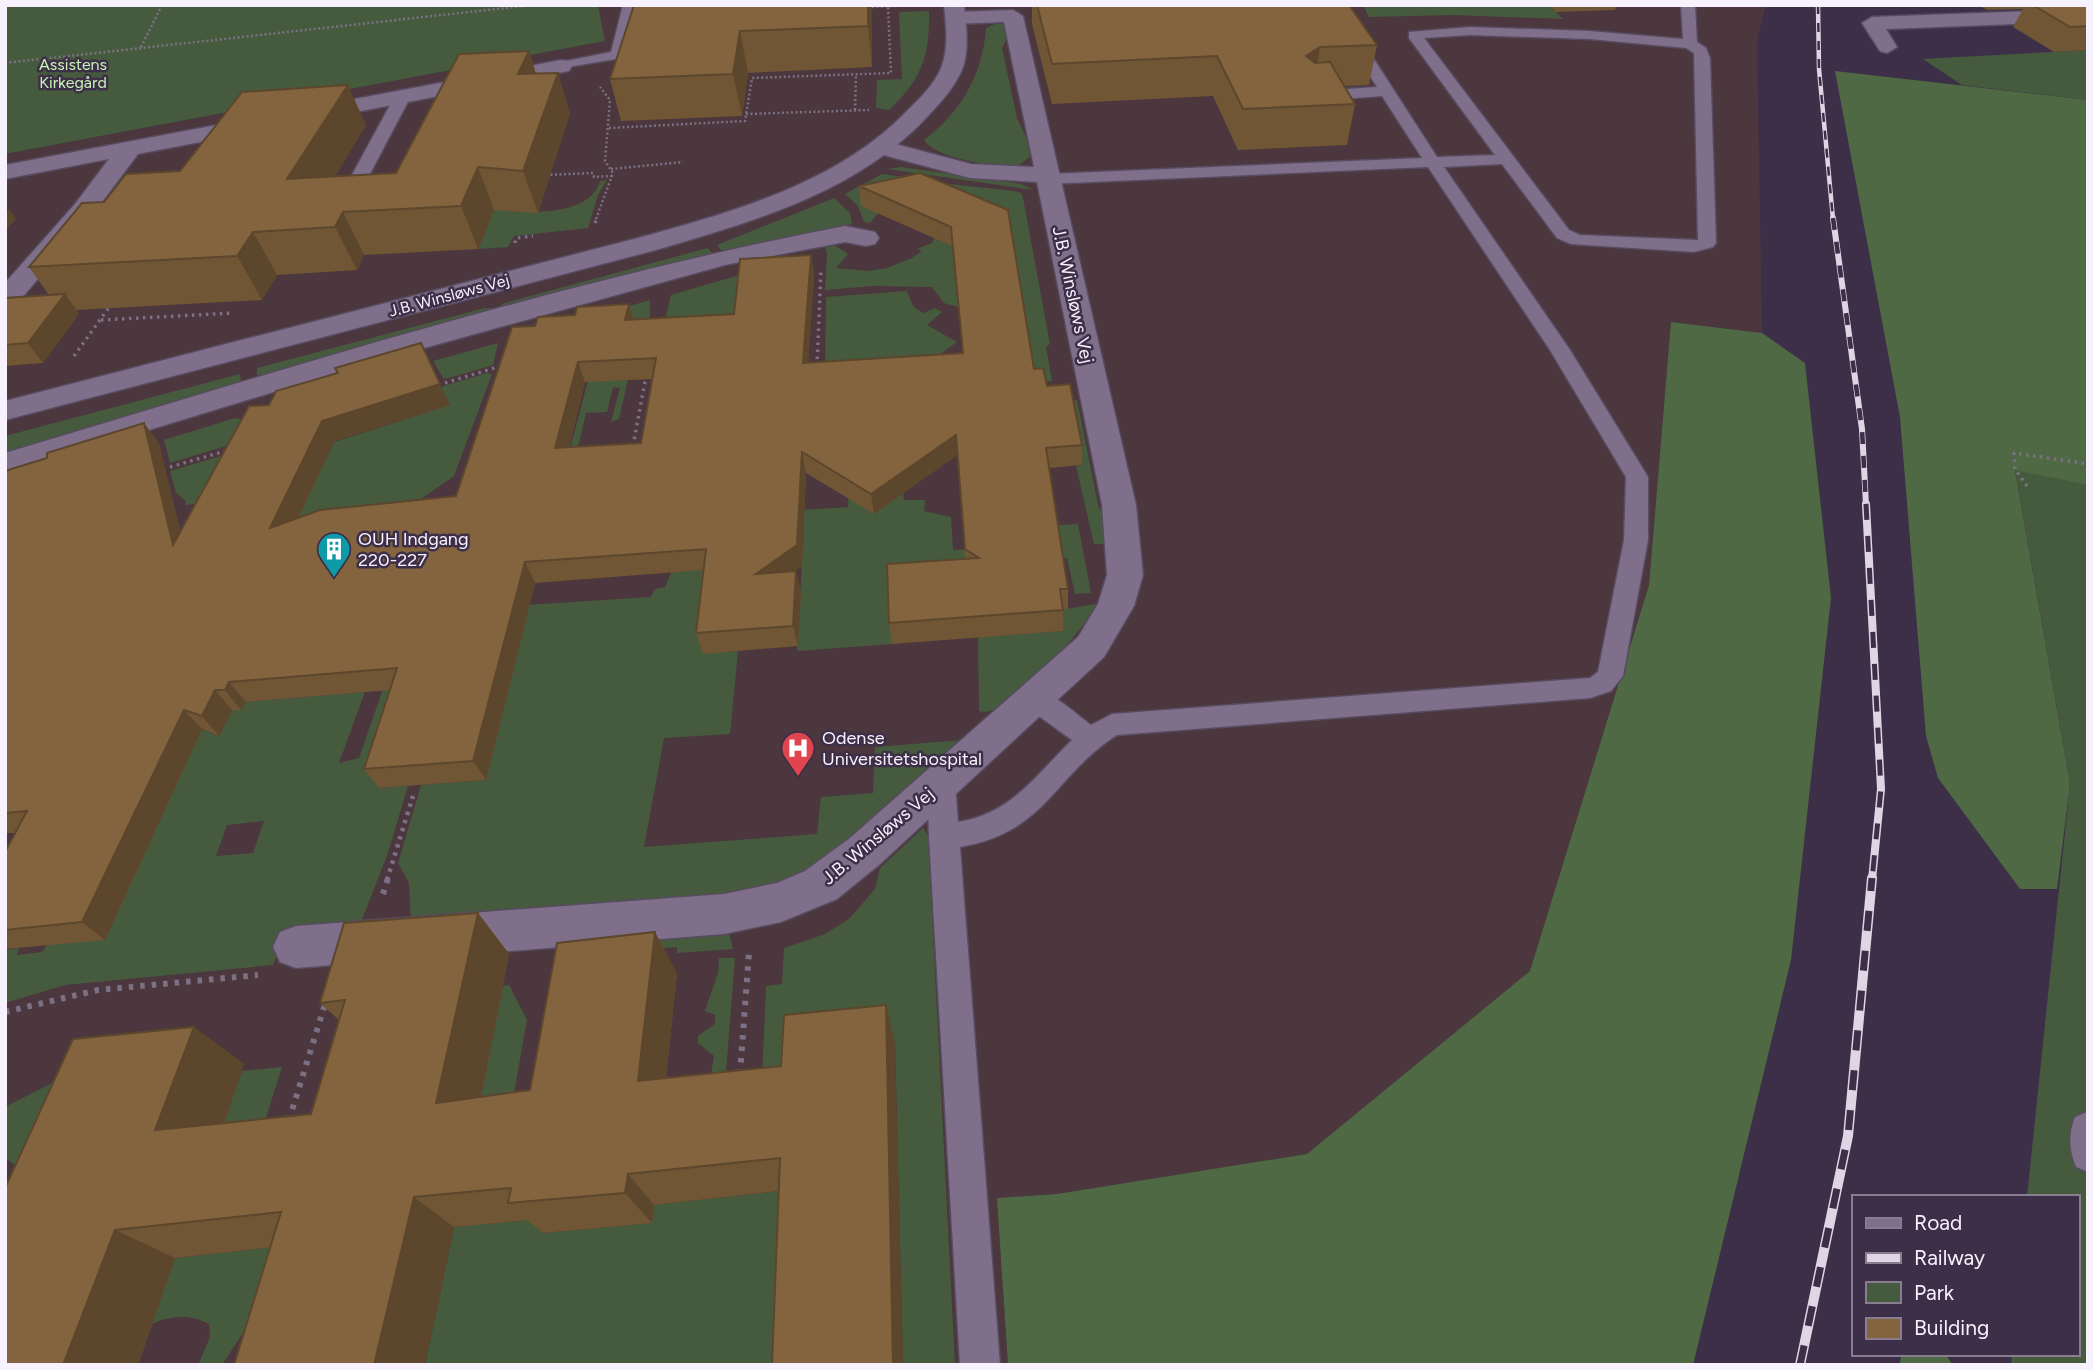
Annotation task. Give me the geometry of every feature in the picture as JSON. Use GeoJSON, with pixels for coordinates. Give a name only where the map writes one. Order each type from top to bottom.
{"type":"FeatureCollection","features":[{"type":"Feature","properties":{"kind":"street"},"geometry":{"type":"LineString","coordinates":[[1967,5],[1988,19]]}},
{"type":"Feature","properties":{"kind":"street","name":"J.B. Winsløws Vej"},"geometry":{"type":"LineString","coordinates":[[5,411],[718,223],[821,183],[880,147],[914,121],[953,66],[957,40],[955,11],[1013,16],[1038,15]]}},
{"type":"Feature","properties":{"kind":"street"},"geometry":{"type":"LineString","coordinates":[[1887,47],[1872,23],[2088,15]]}},
{"type":"Feature","properties":{"kind":"street","name":"J.B. Winsløws Vej"},"geometry":{"type":"LineString","coordinates":[[296,947],[752,910],[821,886],[1091,647],[1116,606],[1125,575],[1119,505],[1013,16]]}},
{"type":"Feature","properties":{"kind":"street"},"geometry":{"type":"LineString","coordinates":[[5,172],[570,64]]}},
{"type":"Feature","properties":{"kind":"street"},"geometry":{"type":"LineString","coordinates":[[880,147],[970,171],[1048,177]]}},
{"type":"Feature","properties":{"kind":"street"},"geometry":{"type":"LineString","coordinates":[[5,300],[84,209],[130,148]]}},
{"type":"Feature","properties":{"kind":"street"},"geometry":{"type":"LineString","coordinates":[[5,464],[342,362],[722,258],[845,234],[866,238]]}},
{"type":"Feature","properties":{"kind":"lane"},"geometry":{"type":"LineString","coordinates":[[570,64],[617,55],[630,5]]}},
{"type":"Feature","properties":{"kind":"lane"},"geometry":{"type":"LineString","coordinates":[[944,837],[985,829],[1009,819],[1091,739],[1112,725],[1590,688],[1602,684],[1610,676],[1636,540],[1637,477],[1599,410],[1433,163],[1332,5]]}},
{"type":"Feature","properties":{"kind":"lane"},"geometry":{"type":"LineString","coordinates":[[1689,5],[1690,44]]}},
{"type":"Feature","properties":{"kind":"lane"},"geometry":{"type":"LineString","coordinates":[[1415,32],[1529,32],[1690,44],[1701,51],[1703,58],[1708,239],[1703,246],[1569,238],[1557,228],[1414,37],[1415,32]]}},
{"type":"Feature","properties":{"kind":"lane"},"geometry":{"type":"LineString","coordinates":[[1310,96],[1387,91]]}},
{"type":"Feature","properties":{"kind":"lane"},"geometry":{"type":"LineString","coordinates":[[342,211],[403,96]]}},
{"type":"Feature","properties":{"kind":"lane"},"geometry":{"type":"LineString","coordinates":[[1324,151],[1423,147]]}},
{"type":"Feature","properties":{"kind":"lane"},"geometry":{"type":"LineString","coordinates":[[1048,177],[1507,159]]}},
{"type":"Feature","properties":{"kind":"lane"},"geometry":{"type":"LineString","coordinates":[[1034,699],[1091,739]]}},
{"type":"Feature","properties":{"kind":"lane"},"geometry":{"type":"LineString","coordinates":[[941,782],[980,1365]]}},
{"type":"Feature","properties":{"kind":"path"},"geometry":{"type":"LineString","coordinates":[[141,48],[162,5]]}},
{"type":"Feature","properties":{"kind":"path"},"geometry":{"type":"LineString","coordinates":[[5,63],[533,5]]}},
{"type":"Feature","properties":{"kind":"path"},"geometry":{"type":"LineString","coordinates":[[872,7],[916,5]]}},
{"type":"Feature","properties":{"kind":"path"},"geometry":{"type":"LineString","coordinates":[[751,78],[891,73],[888,6]]}},
{"type":"Feature","properties":{"kind":"path"},"geometry":{"type":"LineString","coordinates":[[570,64],[610,100],[605,160],[612,176],[603,194],[593,229]]}},
{"type":"Feature","properties":{"kind":"path"},"geometry":{"type":"LineString","coordinates":[[609,128],[745,121],[752,67]]}},
{"type":"Feature","properties":{"kind":"path"},"geometry":{"type":"LineString","coordinates":[[844,68],[844,75]]}},
{"type":"Feature","properties":{"kind":"path"},"geometry":{"type":"LineString","coordinates":[[855,110],[856,74]]}},
{"type":"Feature","properties":{"kind":"path"},"geometry":{"type":"LineString","coordinates":[[746,114],[872,110],[914,121]]}},
{"type":"Feature","properties":{"kind":"path"},"geometry":{"type":"LineString","coordinates":[[610,169],[683,162]]}},
{"type":"Feature","properties":{"kind":"path"},"geometry":{"type":"LineString","coordinates":[[544,175],[593,173],[594,177],[612,176]]}},
{"type":"Feature","properties":{"kind":"path"},"geometry":{"type":"LineString","coordinates":[[817,370],[822,238]]}},
{"type":"Feature","properties":{"kind":"path"},"geometry":{"type":"LineString","coordinates":[[41,402],[115,300]]}},
{"type":"Feature","properties":{"kind":"path"},"geometry":{"type":"LineString","coordinates":[[100,320],[237,313]]}},
{"type":"Feature","properties":{"kind":"path"},"geometry":{"type":"LineString","coordinates":[[496,379],[508,343],[503,318]]}},
{"type":"Feature","properties":{"kind":"path"},"geometry":{"type":"LineString","coordinates":[[445,383],[501,366]]}},
{"type":"Feature","properties":{"kind":"path"},"geometry":{"type":"LineString","coordinates":[[632,447],[647,371]]}},
{"type":"Feature","properties":{"kind":"path"},"geometry":{"type":"LineString","coordinates":[[170,467],[237,448],[230,460]]}},
{"type":"Feature","properties":{"kind":"path"},"geometry":{"type":"LineString","coordinates":[[2027,486],[2015,469],[2014,453],[2088,464]]}},
{"type":"Feature","properties":{"kind":"path"},"geometry":{"type":"LineString","coordinates":[[286,1130],[412,796]]}},
{"type":"Feature","properties":{"kind":"path"},"geometry":{"type":"LineString","coordinates":[[739,1087],[752,910]]}},
{"type":"Feature","properties":{"kind":"path"},"geometry":{"type":"LineString","coordinates":[[5,1012],[33,1002],[76,994],[269,974],[296,947]]}},
{"type":"Feature","properties":{"kind":"shaded area","name":"Odense Universitetshospital"},"geometry":{"type":"Polygon","coordinates":[[[598,5],[1766,5],[1757,41],[1762,333],[1671,322],[1649,585],[1531,971],[1308,1154],[1057,1194],[998,1198],[1008,1365],[5,1365],[5,154],[605,41],[598,5]]]}},
{"type":"Feature","properties":{"kind":"green space","name":"Assistens Kirkegård"},"geometry":{"type":"Polygon","coordinates":[[[5,5],[598,5],[605,41],[5,154],[5,5]]]}},
{"type":"Feature","properties":{"kind":"green space"},"geometry":{"type":"Polygon","coordinates":[[[1363,5],[1549,5],[1563,19],[1454,15],[1369,17],[1363,5]]]}},
{"type":"Feature","properties":{"kind":"green space"},"geometry":{"type":"Polygon","coordinates":[[[929,11],[928,41],[916,77],[889,110],[876,108],[877,80],[902,79],[899,12],[929,11]]]}},
{"type":"Feature","properties":{"kind":"green space"},"geometry":{"type":"Polygon","coordinates":[[[995,24],[1007,24],[1009,34],[1002,48],[1017,118],[1027,139],[1030,157],[1016,167],[953,157],[930,147],[924,140],[949,117],[968,91],[980,61],[986,28],[995,24]]]}},
{"type":"Feature","properties":{"kind":"green space"},"geometry":{"type":"Polygon","coordinates":[[[2088,50],[2088,100],[1962,85],[1923,59],[2088,50]]]}},
{"type":"Feature","properties":{"kind":"green space"},"geometry":{"type":"Polygon","coordinates":[[[1835,71],[2088,100],[2088,485],[2015,470],[2070,784],[2057,889],[2020,889],[1938,778],[1926,736],[1900,417],[1835,71]]]}},
{"type":"Feature","properties":{"kind":"green space"},"geometry":{"type":"Polygon","coordinates":[[[901,167],[1021,184],[1034,190],[887,169],[901,167]]]}},
{"type":"Feature","properties":{"kind":"green space"},"geometry":{"type":"Polygon","coordinates":[[[882,174],[943,182],[937,189],[886,204],[870,223],[864,222],[858,206],[845,194],[882,174]]]}},
{"type":"Feature","properties":{"kind":"green space"},"geometry":{"type":"Polygon","coordinates":[[[607,180],[598,195],[588,228],[514,236],[508,247],[478,249],[495,207],[538,212],[570,207],[584,201],[594,193],[600,181],[607,180]]]}},
{"type":"Feature","properties":{"kind":"green space"},"geometry":{"type":"Polygon","coordinates":[[[950,184],[1021,193],[1050,344],[1046,347],[1052,381],[1045,381],[1043,389],[944,189],[950,184]]]}},
{"type":"Feature","properties":{"kind":"green space"},"geometry":{"type":"Polygon","coordinates":[[[834,198],[850,213],[852,224],[722,251],[717,245],[834,198]]]}},
{"type":"Feature","properties":{"kind":"green space"},"geometry":{"type":"Polygon","coordinates":[[[934,238],[952,246],[958,307],[944,303],[932,287],[873,286],[825,290],[825,247],[834,245],[848,254],[836,268],[868,271],[887,268],[912,258],[922,251],[917,249],[932,243],[934,238]]]}},
{"type":"Feature","properties":{"kind":"green space"},"geometry":{"type":"Polygon","coordinates":[[[708,248],[712,253],[505,309],[501,304],[708,248]]]}},
{"type":"Feature","properties":{"kind":"green space"},"geometry":{"type":"Polygon","coordinates":[[[743,274],[734,378],[664,324],[671,295],[743,274]]]}},
{"type":"Feature","properties":{"kind":"green space"},"geometry":{"type":"Polygon","coordinates":[[[907,291],[913,305],[920,311],[924,313],[935,308],[942,312],[927,325],[957,342],[919,369],[825,375],[826,297],[907,291]]]}},
{"type":"Feature","properties":{"kind":"green space"},"geometry":{"type":"Polygon","coordinates":[[[650,300],[650,318],[636,379],[628,379],[619,419],[611,422],[620,388],[613,387],[607,412],[586,413],[577,452],[569,452],[588,381],[595,316],[650,300]]]}},
{"type":"Feature","properties":{"kind":"green space"},"geometry":{"type":"Polygon","coordinates":[[[492,308],[492,312],[257,376],[257,368],[492,308]]]}},
{"type":"Feature","properties":{"kind":"green space"},"geometry":{"type":"Polygon","coordinates":[[[1671,322],[1762,333],[1805,363],[1831,598],[1791,960],[1693,1365],[1008,1365],[997,1198],[1057,1194],[1307,1154],[1530,971],[1649,585],[1671,322]]]}},
{"type":"Feature","properties":{"kind":"green space"},"geometry":{"type":"Polygon","coordinates":[[[498,343],[493,365],[449,378],[444,379],[433,361],[498,343]]]}},
{"type":"Feature","properties":{"kind":"green space"},"geometry":{"type":"Polygon","coordinates":[[[487,373],[492,374],[454,476],[415,503],[296,522],[334,442],[450,405],[441,387],[487,373]]]}},
{"type":"Feature","properties":{"kind":"green space"},"geometry":{"type":"Polygon","coordinates":[[[240,374],[241,381],[5,454],[5,436],[240,374]]]}},
{"type":"Feature","properties":{"kind":"green space"},"geometry":{"type":"Polygon","coordinates":[[[1077,400],[1098,505],[1105,519],[1106,544],[1094,544],[1076,466],[1081,465],[1070,401],[1077,400]]]}},
{"type":"Feature","properties":{"kind":"green space"},"geometry":{"type":"Polygon","coordinates":[[[235,418],[241,419],[229,445],[170,463],[164,440],[235,418]]]}},
{"type":"Feature","properties":{"kind":"green space"},"geometry":{"type":"Polygon","coordinates":[[[224,455],[195,504],[185,505],[186,501],[176,493],[170,471],[224,455]]]}},
{"type":"Feature","properties":{"kind":"green space"},"geometry":{"type":"Polygon","coordinates":[[[2015,469],[2088,485],[2088,1365],[2011,1365],[2012,1356],[2079,1356],[2079,1195],[2027,1195],[2070,784],[2015,469]]]}},
{"type":"Feature","properties":{"kind":"green space"},"geometry":{"type":"Polygon","coordinates":[[[902,476],[904,500],[925,500],[924,511],[951,517],[953,550],[1013,547],[892,644],[797,651],[804,527],[801,510],[848,507],[849,480],[902,476]]]}},
{"type":"Feature","properties":{"kind":"green space"},"geometry":{"type":"Polygon","coordinates":[[[1078,524],[1091,593],[1075,594],[1067,558],[1028,562],[1023,527],[1078,524]]]}},
{"type":"Feature","properties":{"kind":"green space"},"geometry":{"type":"Polygon","coordinates":[[[715,542],[703,653],[738,651],[730,734],[664,738],[644,847],[817,834],[821,797],[873,793],[875,747],[963,740],[810,874],[747,894],[411,923],[409,883],[398,863],[421,785],[486,780],[522,635],[526,605],[651,597],[655,589],[665,587],[671,573],[715,542]]]}},
{"type":"Feature","properties":{"kind":"green space"},"geometry":{"type":"Polygon","coordinates":[[[1101,603],[1026,688],[992,710],[979,711],[978,637],[1063,631],[1060,610],[1101,603]]]}},
{"type":"Feature","properties":{"kind":"green space"},"geometry":{"type":"Polygon","coordinates":[[[421,655],[379,788],[408,786],[387,856],[359,927],[284,934],[273,965],[65,985],[5,1003],[5,950],[19,948],[17,955],[42,952],[198,728],[219,736],[232,710],[241,710],[246,702],[365,692],[339,763],[359,758],[384,686],[421,655]],[[264,821],[227,825],[216,856],[253,853],[264,821]]]}},
{"type":"Feature","properties":{"kind":"green space"},"geometry":{"type":"Polygon","coordinates":[[[923,828],[928,836],[955,1365],[903,1365],[895,1043],[760,1125],[766,986],[782,984],[784,948],[825,934],[849,919],[875,889],[880,868],[923,828]]]}},
{"type":"Feature","properties":{"kind":"green space"},"geometry":{"type":"Polygon","coordinates":[[[728,928],[733,949],[677,953],[677,947],[608,952],[597,945],[728,928]]]}},
{"type":"Feature","properties":{"kind":"green space"},"geometry":{"type":"Polygon","coordinates":[[[719,958],[735,958],[723,1110],[710,1081],[714,1056],[698,1043],[698,1036],[715,1024],[715,1015],[705,1011],[718,973],[719,958]]]}},
{"type":"Feature","properties":{"kind":"green space"},"geometry":{"type":"Polygon","coordinates":[[[509,985],[527,1020],[507,1132],[469,1156],[503,986],[509,985]]]}},
{"type":"Feature","properties":{"kind":"green space"},"geometry":{"type":"Polygon","coordinates":[[[115,1051],[18,1167],[5,1158],[5,1107],[115,1051]]]}},
{"type":"Feature","properties":{"kind":"green space"},"geometry":{"type":"Polygon","coordinates":[[[282,1067],[263,1127],[203,1184],[242,1071],[282,1067]]]}},
{"type":"Feature","properties":{"kind":"green space"},"geometry":{"type":"Polygon","coordinates":[[[797,1189],[791,1365],[425,1365],[454,1227],[545,1218],[543,1233],[651,1223],[654,1205],[797,1189]]]}},
{"type":"Feature","properties":{"kind":"green space"},"geometry":{"type":"Polygon","coordinates":[[[301,1244],[222,1365],[198,1365],[210,1337],[209,1324],[181,1317],[152,1324],[175,1258],[301,1244]]]}},
{"type":"Feature","properties":{"kind":"green space"},"geometry":{"type":"Polygon","coordinates":[[[1901,1356],[1946,1356],[1953,1365],[1899,1365],[1901,1356]]]}},
{"type":"Feature","properties":{"kind":"building"},"geometry":{"type":"Polygon","coordinates":[[[634,5],[868,5],[868,26],[740,31],[733,74],[610,79],[634,5]]]}},
{"type":"Feature","properties":{"kind":"building"},"geometry":{"type":"Polygon","coordinates":[[[1037,5],[1349,5],[1377,45],[1320,47],[1306,56],[1315,63],[1330,62],[1355,104],[1243,109],[1217,56],[1052,64],[1037,5]]]}},
{"type":"Feature","properties":{"kind":"building"},"geometry":{"type":"Polygon","coordinates":[[[2033,5],[2088,5],[2088,26],[2070,27],[2033,5]]]}},
{"type":"Feature","properties":{"kind":"building"},"geometry":{"type":"Polygon","coordinates":[[[529,51],[518,74],[558,73],[523,171],[478,167],[461,206],[343,212],[335,227],[253,232],[237,256],[29,267],[82,203],[104,202],[126,174],[180,171],[242,92],[348,85],[287,179],[396,173],[459,54],[529,51]]]}},
{"type":"Feature","properties":{"kind":"building","name":"OUH Indgang 220-227"},"geometry":{"type":"Polygon","coordinates":[[[920,173],[1008,210],[1034,369],[1043,368],[1047,386],[1070,384],[1082,445],[1046,448],[1068,589],[1060,589],[1063,610],[889,623],[887,564],[979,558],[965,549],[956,435],[871,494],[802,452],[797,545],[756,574],[796,571],[793,626],[696,633],[706,549],[525,562],[473,761],[364,769],[397,668],[229,682],[225,690],[215,690],[202,716],[184,710],[82,922],[5,930],[5,852],[27,811],[5,813],[5,471],[47,458],[47,453],[144,423],[173,545],[249,406],[269,405],[276,391],[338,373],[335,368],[421,343],[440,384],[322,421],[270,528],[320,510],[456,496],[512,327],[535,326],[538,317],[575,315],[577,307],[629,304],[625,320],[734,314],[740,259],[811,255],[803,363],[963,353],[951,227],[859,186],[920,173]],[[656,358],[578,362],[555,448],[641,443],[656,358]]]}},
{"type":"Feature","properties":{"kind":"building"},"geometry":{"type":"Polygon","coordinates":[[[65,294],[28,343],[5,345],[5,298],[65,294]]]}},
{"type":"Feature","properties":{"kind":"building"},"geometry":{"type":"Polygon","coordinates":[[[478,913],[436,1103],[530,1090],[557,943],[655,932],[638,1081],[781,1066],[784,1015],[886,1005],[893,1365],[772,1365],[780,1158],[628,1174],[625,1193],[508,1203],[511,1188],[414,1197],[374,1365],[234,1365],[281,1212],[115,1230],[63,1365],[5,1365],[5,1188],[73,1039],[194,1027],[155,1130],[311,1114],[345,1000],[320,1003],[344,923],[478,913]]]}},
{"type":"Feature","properties":{"kind":"railway"},"geometry":{"type":"LineString","coordinates":[[1818,5],[1819,69],[1833,219]]}},
{"type":"Feature","properties":{"kind":"railway"},"geometry":{"type":"LineString","coordinates":[[1833,218],[1862,429],[1866,505]]}},
{"type":"Feature","properties":{"kind":"railway"},"geometry":{"type":"LineString","coordinates":[[1866,504],[1881,789],[1872,880]]}},
{"type":"Feature","properties":{"kind":"railway"},"geometry":{"type":"LineString","coordinates":[[1800,1365],[1848,1136],[1872,878]]}},
{"type":"Feature","properties":{"kind":"place","name":"OUH Indgang 220-227"},"geometry":{"type":"Point","coordinates":[334,579]}},
{"type":"Feature","properties":{"kind":"place","name":"Odense Universitetshospital"},"geometry":{"type":"Point","coordinates":[798,778]}}]}
